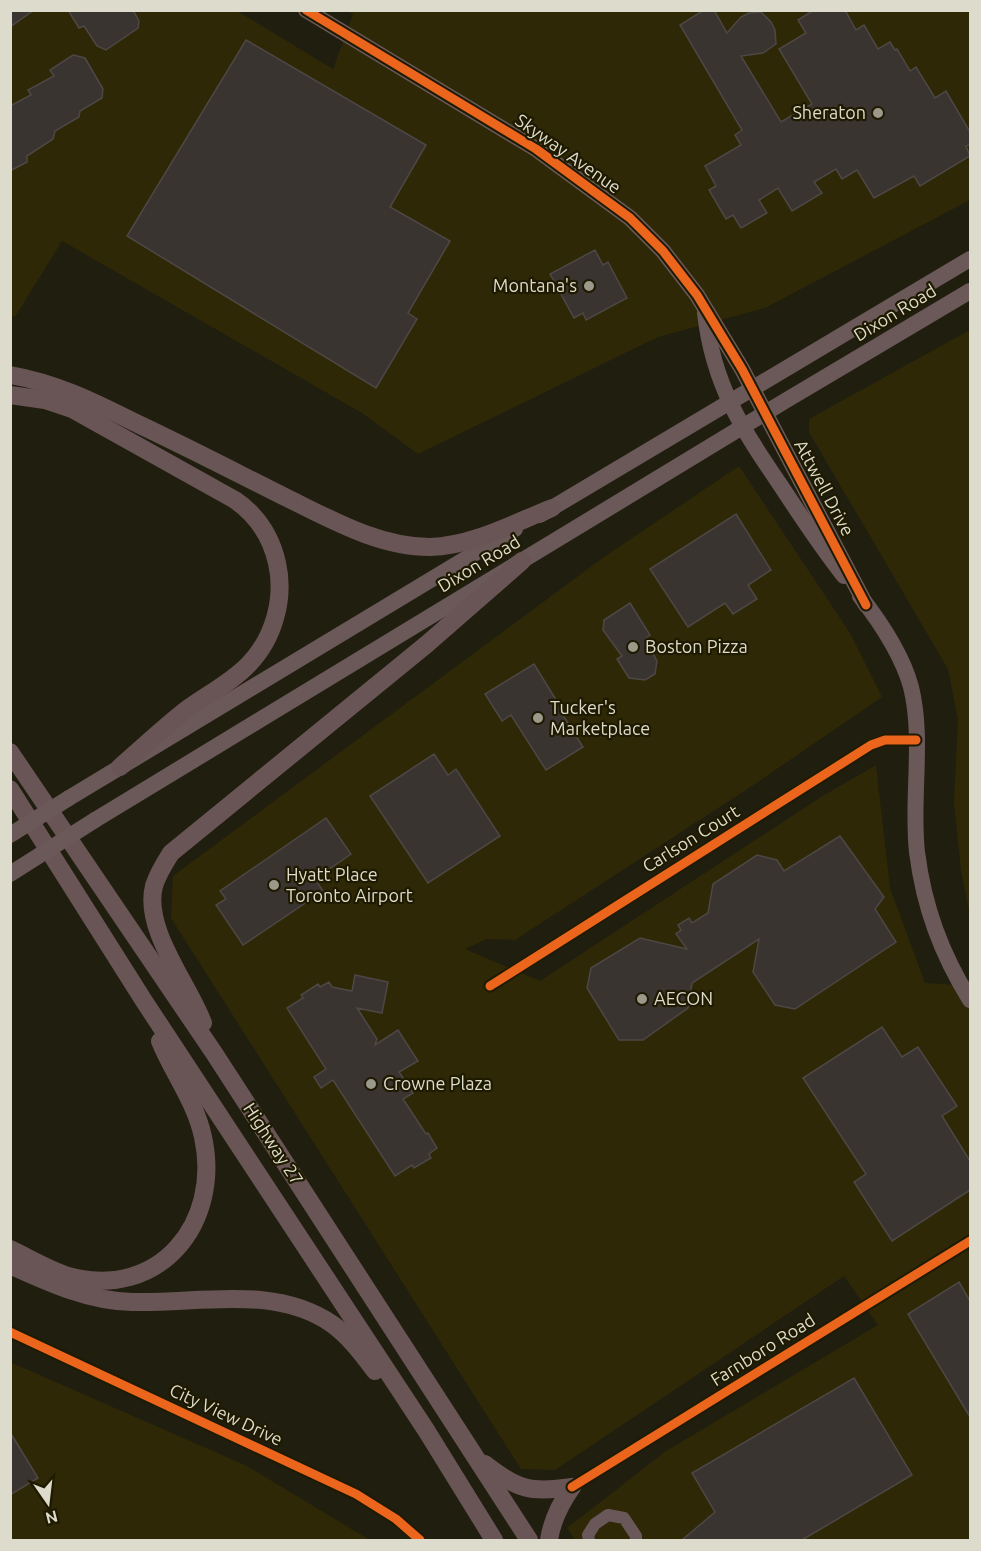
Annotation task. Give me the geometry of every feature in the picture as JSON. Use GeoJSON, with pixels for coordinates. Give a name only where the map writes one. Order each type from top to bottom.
{"type":"FeatureCollection","features":[{"type":"Feature","properties":{"kind":"main road","name":"Skyway Avenue"},"geometry":{"type":"LineString","coordinates":[[306,10],[536,149],[630,218],[663,251],[697,295],[752,387]]}},
{"type":"Feature","properties":{"kind":"main road","name":"Dixon Road"},"geometry":{"type":"LineString","coordinates":[[10,835],[752,387],[970,259]]}},
{"type":"Feature","properties":{"kind":"main road","name":"Dixon Road"},"geometry":{"type":"LineString","coordinates":[[10,874],[95,820],[970,291]]}},
{"type":"Feature","properties":{"kind":"main road","name":"Skyway Avenue"},"geometry":{"type":"LineString","coordinates":[[704,310],[708,342],[720,383],[730,402]]}},
{"type":"Feature","properties":{"kind":"main road"},"geometry":{"type":"LineString","coordinates":[[10,375],[40,380],[87,400],[336,522],[380,540],[409,546],[433,547],[484,534],[552,508]]}},
{"type":"Feature","properties":{"kind":"main road","name":"Attwell Drive"},"geometry":{"type":"LineString","coordinates":[[752,387],[866,605]]}},
{"type":"Feature","properties":{"kind":"main road"},"geometry":{"type":"LineString","coordinates":[[10,395],[45,400],[72,409],[236,500],[249,510],[272,544],[278,570],[280,600],[273,624],[262,645],[249,664],[185,711],[120,767]]}},
{"type":"Feature","properties":{"kind":"main road","name":"Attwell Drive"},"geometry":{"type":"LineString","coordinates":[[730,402],[742,429],[824,551],[891,641],[911,688],[916,740],[917,850],[927,909],[953,973],[970,1000]]}},
{"type":"Feature","properties":{"kind":"main road"},"geometry":{"type":"LineString","coordinates":[[214,1053],[194,1002],[168,955],[155,919],[154,888],[160,870],[171,853],[427,644],[522,561]]}},
{"type":"Feature","properties":{"kind":"main road","name":"Highway 27"},"geometry":{"type":"LineString","coordinates":[[10,752],[214,1053],[529,1540]]}},
{"type":"Feature","properties":{"kind":"main road","name":"Highway 27"},"geometry":{"type":"LineString","coordinates":[[10,789],[144,1001],[426,1430],[494,1540]]}},
{"type":"Feature","properties":{"kind":"main road"},"geometry":{"type":"LineString","coordinates":[[10,1249],[68,1275],[110,1279],[131,1276],[156,1266],[189,1235],[201,1209],[206,1185],[203,1136],[196,1114],[164,1051],[144,1001]]}},
{"type":"Feature","properties":{"kind":"main road"},"geometry":{"type":"LineString","coordinates":[[10,1265],[58,1287],[101,1298],[131,1302],[249,1300],[277,1302],[306,1309],[334,1325],[362,1353],[386,1386],[426,1430]]}},
{"type":"Feature","properties":{"kind":"main road"},"geometry":{"type":"LineString","coordinates":[[475,1456],[501,1477],[528,1489],[544,1491],[572,1486]]}},
{"type":"Feature","properties":{"kind":"main road"},"geometry":{"type":"LineString","coordinates":[[549,1540],[551,1524],[560,1503],[572,1486]]}},
{"type":"Feature","properties":{"kind":"street","name":"Carlson Court"},"geometry":{"type":"LineString","coordinates":[[490,986],[871,745],[885,740],[916,740]]}},
{"type":"Feature","properties":{"kind":"street","name":"Farnboro Road"},"geometry":{"type":"LineString","coordinates":[[572,1486],[970,1242]]}},
{"type":"Feature","properties":{"kind":"street","name":"City View Drive"},"geometry":{"type":"LineString","coordinates":[[10,1332],[356,1494],[396,1519],[420,1540]]}},
{"type":"Feature","properties":{"kind":"street"},"geometry":{"type":"LineString","coordinates":[[589,1540],[588,1535],[595,1524],[608,1515],[624,1518],[636,1536],[636,1540]]}},
{"type":"Feature","properties":{"kind":"shaded area"},"geometry":{"type":"Polygon","coordinates":[[[11,11],[237,11],[333,69],[353,14],[347,11],[970,11],[970,200],[765,308],[658,337],[418,454],[362,413],[62,241],[15,317],[11,315],[11,11]]]}},
{"type":"Feature","properties":{"kind":"shaded area"},"geometry":{"type":"Polygon","coordinates":[[[970,330],[970,915],[961,871],[954,802],[958,720],[948,669],[809,432],[809,419],[970,330]]]}},
{"type":"Feature","properties":{"kind":"shaded area"},"geometry":{"type":"Polygon","coordinates":[[[739,466],[850,633],[882,697],[752,786],[515,940],[487,939],[465,949],[540,981],[821,797],[876,765],[890,888],[925,983],[970,986],[970,1540],[575,1540],[567,1528],[666,1451],[878,1325],[844,1276],[555,1470],[521,1469],[171,918],[173,876],[604,557],[739,466]]]}},
{"type":"Feature","properties":{"kind":"shaded area"},"geometry":{"type":"Polygon","coordinates":[[[10,1362],[247,1466],[370,1540],[11,1540],[10,1362]]]}},
{"type":"Feature","properties":{"kind":"building"},"geometry":{"type":"Polygon","coordinates":[[[10,10],[34,10],[10,27],[10,10]]]}},
{"type":"Feature","properties":{"kind":"building"},"geometry":{"type":"Polygon","coordinates":[[[68,10],[133,10],[139,21],[138,28],[106,50],[97,46],[84,26],[79,28],[68,10]]]}},
{"type":"Feature","properties":{"kind":"building","name":"Sheraton"},"geometry":{"type":"Polygon","coordinates":[[[704,10],[714,10],[727,33],[741,17],[749,13],[761,12],[771,22],[775,30],[776,44],[763,53],[741,56],[781,122],[812,104],[779,49],[806,33],[798,20],[814,10],[845,10],[856,30],[864,25],[878,49],[890,42],[910,71],[916,67],[935,98],[946,91],[970,132],[970,144],[966,146],[970,156],[920,186],[914,176],[874,198],[857,170],[842,179],[836,169],[814,182],[822,193],[792,211],[778,188],[759,200],[767,213],[741,228],[733,215],[726,219],[709,190],[716,186],[705,166],[741,145],[735,135],[742,130],[680,25],[704,10]]]}},
{"type":"Feature","properties":{"kind":"building"},"geometry":{"type":"Polygon","coordinates":[[[246,40],[426,145],[390,207],[450,241],[408,313],[417,319],[376,388],[127,236],[246,40]]]}},
{"type":"Feature","properties":{"kind":"building"},"geometry":{"type":"Polygon","coordinates":[[[73,55],[85,58],[103,89],[102,98],[80,111],[79,117],[55,131],[53,139],[27,156],[27,162],[10,171],[10,106],[31,95],[28,90],[54,76],[50,70],[73,55]]]}},
{"type":"Feature","properties":{"kind":"building","name":"Montana's"},"geometry":{"type":"Polygon","coordinates":[[[595,250],[603,265],[608,262],[627,298],[586,320],[583,313],[574,318],[550,274],[595,250]]]}},
{"type":"Feature","properties":{"kind":"building"},"geometry":{"type":"Polygon","coordinates":[[[736,514],[771,570],[748,585],[757,599],[733,614],[725,603],[688,627],[650,569],[736,514]]]}},
{"type":"Feature","properties":{"kind":"building","name":"Boston Pizza"},"geometry":{"type":"Polygon","coordinates":[[[630,603],[650,635],[645,639],[657,661],[655,674],[645,680],[629,678],[617,659],[622,656],[603,630],[604,620],[630,603]]]}},
{"type":"Feature","properties":{"kind":"building","name":"Tucker's Marketplace"},"geometry":{"type":"Polygon","coordinates":[[[534,664],[583,747],[546,770],[511,715],[502,721],[485,694],[534,664]]]}},
{"type":"Feature","properties":{"kind":"building"},"geometry":{"type":"Polygon","coordinates":[[[434,754],[448,775],[456,769],[500,836],[428,883],[370,796],[434,754]]]}},
{"type":"Feature","properties":{"kind":"building","name":"Hyatt Place Toronto Airport"},"geometry":{"type":"Polygon","coordinates":[[[326,818],[351,854],[315,879],[323,891],[243,945],[216,905],[226,899],[220,891],[326,818]]]}},
{"type":"Feature","properties":{"kind":"building"},"geometry":{"type":"Polygon","coordinates":[[[840,836],[884,897],[875,909],[896,942],[795,1009],[775,1005],[753,972],[759,939],[692,983],[688,1008],[643,1040],[619,1040],[587,988],[591,968],[640,938],[687,949],[676,934],[681,930],[678,925],[689,918],[692,923],[708,913],[713,884],[757,855],[777,860],[784,871],[840,836]]]}},
{"type":"Feature","properties":{"kind":"building","name":"Crowne Plaza"},"geometry":{"type":"Polygon","coordinates":[[[355,975],[388,982],[382,1013],[357,1008],[377,1039],[375,1045],[398,1030],[418,1061],[399,1072],[413,1093],[403,1099],[437,1148],[429,1154],[431,1158],[414,1168],[412,1165],[395,1176],[333,1080],[321,1088],[314,1077],[326,1069],[287,1008],[303,998],[301,995],[318,984],[320,987],[329,982],[332,987],[352,991],[355,975]]]}},
{"type":"Feature","properties":{"kind":"building"},"geometry":{"type":"Polygon","coordinates":[[[882,1027],[902,1057],[918,1047],[957,1106],[942,1116],[970,1161],[970,1190],[892,1241],[854,1182],[866,1174],[803,1078],[882,1027]]]}},
{"type":"Feature","properties":{"kind":"building"},"geometry":{"type":"Polygon","coordinates":[[[959,1282],[970,1301],[970,1417],[908,1314],[959,1282]]]}},
{"type":"Feature","properties":{"kind":"building"},"geometry":{"type":"Polygon","coordinates":[[[854,1378],[912,1475],[802,1540],[682,1540],[715,1512],[692,1473],[854,1378]]]}},
{"type":"Feature","properties":{"kind":"building"},"geometry":{"type":"Polygon","coordinates":[[[10,1432],[38,1478],[10,1495],[10,1432]]]}},
{"type":"Feature","properties":{"kind":"cycle path"},"geometry":{"type":"LineString","coordinates":[[306,10],[536,149],[630,218],[663,251],[697,295],[742,369],[866,605]]}},
{"type":"Feature","properties":{"kind":"cycle path"},"geometry":{"type":"LineString","coordinates":[[490,986],[871,745],[885,740],[916,740]]}},
{"type":"Feature","properties":{"kind":"cycle path"},"geometry":{"type":"LineString","coordinates":[[572,1487],[970,1241]]}},
{"type":"Feature","properties":{"kind":"cycle path"},"geometry":{"type":"LineString","coordinates":[[10,1332],[356,1494],[396,1519],[420,1540]]}},
{"type":"Feature","properties":{"kind":"place","name":"Sheraton"},"geometry":{"type":"Point","coordinates":[878,113]}},
{"type":"Feature","properties":{"kind":"place","name":"Montana's"},"geometry":{"type":"Point","coordinates":[589,286]}},
{"type":"Feature","properties":{"kind":"place","name":"Boston Pizza"},"geometry":{"type":"Point","coordinates":[633,647]}},
{"type":"Feature","properties":{"kind":"place","name":"Tucker's Marketplace"},"geometry":{"type":"Point","coordinates":[538,718]}},
{"type":"Feature","properties":{"kind":"place","name":"Hyatt Place Toronto Airport"},"geometry":{"type":"Point","coordinates":[274,885]}},
{"type":"Feature","properties":{"kind":"place","name":"AECON"},"geometry":{"type":"Point","coordinates":[642,999]}},
{"type":"Feature","properties":{"kind":"place","name":"Crowne Plaza"},"geometry":{"type":"Point","coordinates":[371,1084]}}]}
